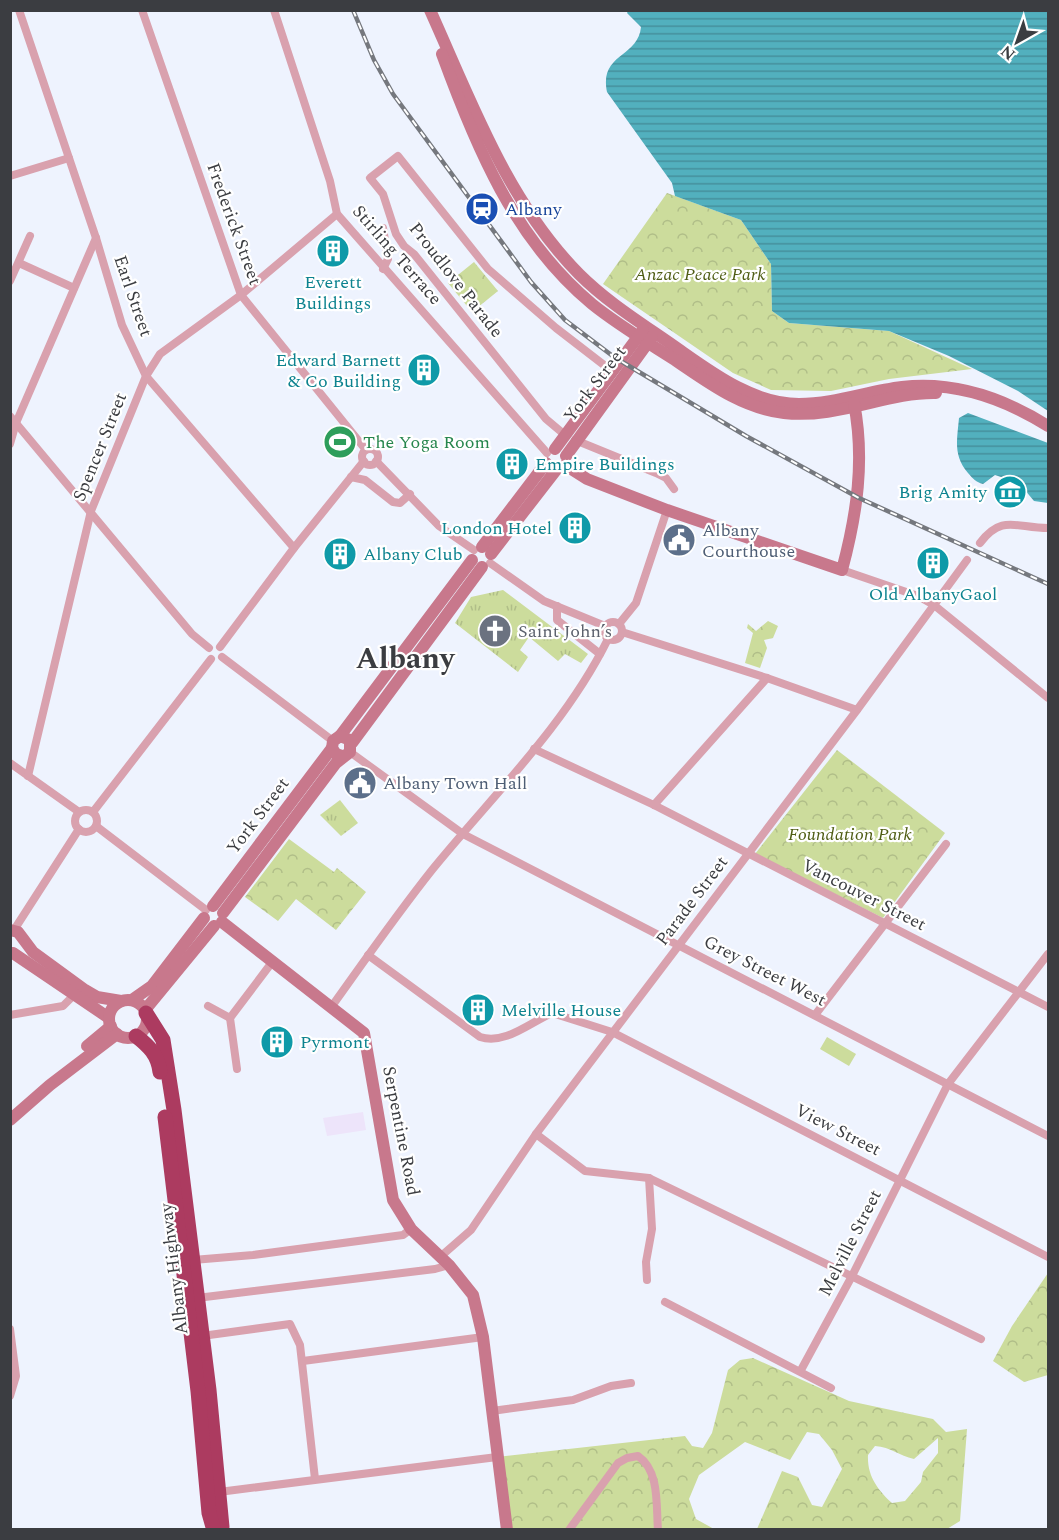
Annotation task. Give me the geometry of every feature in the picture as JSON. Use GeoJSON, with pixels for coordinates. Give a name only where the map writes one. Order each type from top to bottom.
{"type":"FeatureCollection","features":[{"type":"Feature","properties":{"kind":"highway","name":"Albany Highway"},"geometry":{"type":"LineString","coordinates":[[145,1012],[163,1040],[203,1391],[219,1492],[218,1528]]}},
{"type":"Feature","properties":{"kind":"highway","name":"Albany Highway"},"geometry":{"type":"LineString","coordinates":[[136,1036],[148,1045],[158,1060],[187,1261],[197,1298],[202,1336],[209,1513],[218,1528]]}},
{"type":"Feature","properties":{"kind":"main road"},"geometry":{"type":"LineString","coordinates":[[428,10],[498,187],[525,233],[569,282],[628,333],[628,357],[660,356],[742,402],[765,410],[802,414],[854,402]]}},
{"type":"Feature","properties":{"kind":"main road"},"geometry":{"type":"LineString","coordinates":[[467,106],[514,190],[542,232],[600,294],[646,335],[709,383]]}},
{"type":"Feature","properties":{"kind":"main road"},"geometry":{"type":"LineString","coordinates":[[619,323],[646,335],[732,384],[762,396],[795,404],[854,402],[924,393],[968,395],[1011,407],[1048,426]]}},
{"type":"Feature","properties":{"kind":"main road","name":"York Street"},"geometry":{"type":"LineString","coordinates":[[145,1012],[646,335]]}},
{"type":"Feature","properties":{"kind":"main road"},"geometry":{"type":"LineString","coordinates":[[842,570],[859,498],[859,428],[854,402]]}},
{"type":"Feature","properties":{"kind":"main road","name":"Stirling Terrace"},"geometry":{"type":"LineString","coordinates":[[556,459],[586,479],[667,510],[842,570]]}},
{"type":"Feature","properties":{"kind":"main road","name":"York Street"},"geometry":{"type":"LineString","coordinates":[[127,1001],[152,986],[214,916]]}},
{"type":"Feature","properties":{"kind":"main road","name":"Serpentine Road"},"geometry":{"type":"LineString","coordinates":[[214,916],[364,1033],[393,1200],[411,1229],[445,1261],[473,1295],[483,1337],[507,1530]]}},
{"type":"Feature","properties":{"kind":"main road"},"geometry":{"type":"LineString","coordinates":[[12,953],[19,950],[16,933]]}},
{"type":"Feature","properties":{"kind":"main road"},"geometry":{"type":"LineString","coordinates":[[12,953],[74,995],[126,1037],[136,1036],[145,1026],[145,1012],[127,1001],[98,998],[33,952],[16,933]]}},
{"type":"Feature","properties":{"kind":"main road"},"geometry":{"type":"LineString","coordinates":[[10,1120],[85,1056],[112,1026],[115,1005],[127,1001]]}},
{"type":"Feature","properties":{"kind":"main road"},"geometry":{"type":"LineString","coordinates":[[10,1110],[112,1026]]}},
{"type":"Feature","properties":{"kind":"street","name":"Earl Street"},"geometry":{"type":"LineString","coordinates":[[19,10],[96,238],[122,325],[146,376],[294,548]]}},
{"type":"Feature","properties":{"kind":"street","name":"Frederick Street"},"geometry":{"type":"LineString","coordinates":[[142,10],[240,295],[366,450]]}},
{"type":"Feature","properties":{"kind":"street","name":"Stirling Terrace"},"geometry":{"type":"LineString","coordinates":[[274,10],[330,181],[337,214],[383,269],[556,459]]}},
{"type":"Feature","properties":{"kind":"street","name":"Proudlove Parade"},"geometry":{"type":"LineString","coordinates":[[570,437],[546,419],[414,254],[404,246],[390,220],[383,194],[370,178],[398,156],[488,269],[556,328],[617,375]]}},
{"type":"Feature","properties":{"kind":"street"},"geometry":{"type":"LineString","coordinates":[[10,176],[69,158]]}},
{"type":"Feature","properties":{"kind":"street","name":"Spencer Street"},"geometry":{"type":"LineString","coordinates":[[28,776],[91,511],[146,376],[160,354],[240,295],[337,214]]}},
{"type":"Feature","properties":{"kind":"street"},"geometry":{"type":"LineString","coordinates":[[383,228],[388,259],[383,269]]}},
{"type":"Feature","properties":{"kind":"street"},"geometry":{"type":"LineString","coordinates":[[10,281],[30,236]]}},
{"type":"Feature","properties":{"kind":"street"},"geometry":{"type":"LineString","coordinates":[[10,444],[13,419],[96,238]]}},
{"type":"Feature","properties":{"kind":"street"},"geometry":{"type":"LineString","coordinates":[[19,263],[74,288]]}},
{"type":"Feature","properties":{"kind":"street"},"geometry":{"type":"LineString","coordinates":[[13,419],[192,634],[209,648]]}},
{"type":"Feature","properties":{"kind":"street"},"geometry":{"type":"LineString","coordinates":[[570,437],[666,478],[674,489]]}},
{"type":"Feature","properties":{"kind":"street"},"geometry":{"type":"LineString","coordinates":[[364,461],[362,457],[366,450],[376,451],[376,461],[440,526],[536,596],[605,626]]}},
{"type":"Feature","properties":{"kind":"street"},"geometry":{"type":"LineString","coordinates":[[364,461],[370,464],[376,461]]}},
{"type":"Feature","properties":{"kind":"street"},"geometry":{"type":"LineString","coordinates":[[211,659],[215,661],[222,657],[220,647],[294,548],[364,461]]}},
{"type":"Feature","properties":{"kind":"street"},"geometry":{"type":"LineString","coordinates":[[351,477],[365,480],[393,502],[400,503],[410,494]]}},
{"type":"Feature","properties":{"kind":"street"},"geometry":{"type":"LineString","coordinates":[[608,639],[616,639],[620,628],[636,603],[667,510]]}},
{"type":"Feature","properties":{"kind":"street"},"geometry":{"type":"LineString","coordinates":[[980,543],[991,529],[1001,525],[1048,528]]}},
{"type":"Feature","properties":{"kind":"street","name":"Parade Street"},"geometry":{"type":"LineString","coordinates":[[445,1261],[471,1230],[536,1134],[612,1032],[857,710],[967,561]]}},
{"type":"Feature","properties":{"kind":"street"},"geometry":{"type":"LineString","coordinates":[[842,570],[918,596],[934,605],[1048,698]]}},
{"type":"Feature","properties":{"kind":"street"},"geometry":{"type":"LineString","coordinates":[[557,606],[558,620],[600,654]]}},
{"type":"Feature","properties":{"kind":"street"},"geometry":{"type":"LineString","coordinates":[[608,639],[604,634],[605,626],[610,622],[620,628],[857,710]]}},
{"type":"Feature","properties":{"kind":"street"},"geometry":{"type":"LineString","coordinates":[[332,1006],[368,955],[580,690],[608,639]]}},
{"type":"Feature","properties":{"kind":"street"},"geometry":{"type":"LineString","coordinates":[[209,648],[220,647]]}},
{"type":"Feature","properties":{"kind":"street"},"geometry":{"type":"LineString","coordinates":[[209,648],[208,653],[211,659]]}},
{"type":"Feature","properties":{"kind":"street","name":"Grey Street West"},"geometry":{"type":"LineString","coordinates":[[222,657],[463,834],[1048,1136]]}},
{"type":"Feature","properties":{"kind":"street"},"geometry":{"type":"LineString","coordinates":[[93,812],[211,659]]}},
{"type":"Feature","properties":{"kind":"street"},"geometry":{"type":"LineString","coordinates":[[654,805],[766,678]]}},
{"type":"Feature","properties":{"kind":"street","name":"Vancouver Street"},"geometry":{"type":"LineString","coordinates":[[534,749],[654,805],[1018,994],[1048,1007]]}},
{"type":"Feature","properties":{"kind":"street"},"geometry":{"type":"LineString","coordinates":[[10,763],[79,812]]}},
{"type":"Feature","properties":{"kind":"street"},"geometry":{"type":"LineString","coordinates":[[86,810],[93,812],[97,818],[96,826],[90,831],[79,830],[75,819],[79,812],[86,810]]}},
{"type":"Feature","properties":{"kind":"street","name":"Serpentine Road"},"geometry":{"type":"LineString","coordinates":[[96,826],[214,916]]}},
{"type":"Feature","properties":{"kind":"street"},"geometry":{"type":"LineString","coordinates":[[16,933],[79,830]]}},
{"type":"Feature","properties":{"kind":"street"},"geometry":{"type":"LineString","coordinates":[[815,1015],[946,844]]}},
{"type":"Feature","properties":{"kind":"street","name":"Melville Street"},"geometry":{"type":"LineString","coordinates":[[801,1370],[852,1276],[948,1084],[1048,954]]}},
{"type":"Feature","properties":{"kind":"street","name":"View Street"},"geometry":{"type":"LineString","coordinates":[[368,955],[480,1037],[491,1040],[502,1037],[552,1013],[612,1032],[1048,1257]]}},
{"type":"Feature","properties":{"kind":"street"},"geometry":{"type":"LineString","coordinates":[[237,1069],[230,1018],[273,961]]}},
{"type":"Feature","properties":{"kind":"street"},"geometry":{"type":"LineString","coordinates":[[10,1015],[63,1006],[74,995]]}},
{"type":"Feature","properties":{"kind":"street"},"geometry":{"type":"LineString","coordinates":[[208,1006],[230,1018]]}},
{"type":"Feature","properties":{"kind":"street"},"geometry":{"type":"LineString","coordinates":[[536,1134],[585,1171],[649,1178],[981,1339]]}},
{"type":"Feature","properties":{"kind":"street"},"geometry":{"type":"LineString","coordinates":[[647,1280],[646,1262],[652,1229],[649,1178]]}},
{"type":"Feature","properties":{"kind":"street"},"geometry":{"type":"LineString","coordinates":[[187,1261],[253,1255],[391,1236],[403,1234],[411,1229]]}},
{"type":"Feature","properties":{"kind":"street"},"geometry":{"type":"LineString","coordinates":[[197,1298],[435,1269],[445,1261]]}},
{"type":"Feature","properties":{"kind":"street"},"geometry":{"type":"LineString","coordinates":[[665,1302],[801,1370],[831,1388]]}},
{"type":"Feature","properties":{"kind":"street"},"geometry":{"type":"LineString","coordinates":[[202,1336],[290,1324],[300,1345],[303,1360],[315,1479]]}},
{"type":"Feature","properties":{"kind":"street"},"geometry":{"type":"LineString","coordinates":[[10,1329],[16,1376],[12,1394]]}},
{"type":"Feature","properties":{"kind":"street"},"geometry":{"type":"LineString","coordinates":[[303,1360],[483,1337]]}},
{"type":"Feature","properties":{"kind":"street"},"geometry":{"type":"LineString","coordinates":[[492,1411],[573,1400],[611,1386],[631,1383]]}},
{"type":"Feature","properties":{"kind":"street"},"geometry":{"type":"LineString","coordinates":[[569,1530],[618,1463],[638,1456],[648,1465],[653,1477],[658,1530]]}},
{"type":"Feature","properties":{"kind":"street"},"geometry":{"type":"LineString","coordinates":[[219,1492],[497,1457]]}},
{"type":"Feature","properties":{"kind":"shaded area"},"geometry":{"type":"Polygon","coordinates":[[[363,1112],[366,1130],[327,1136],[323,1118],[363,1112]]]}},
{"type":"Feature","properties":{"kind":"green space","name":"Anzac Peace Park"},"geometry":{"type":"Polygon","coordinates":[[[667,193],[741,220],[771,264],[772,311],[789,323],[889,331],[972,369],[889,379],[831,391],[771,390],[733,373],[603,284],[667,193]]]}},
{"type":"Feature","properties":{"kind":"green space"},"geometry":{"type":"Polygon","coordinates":[[[474,262],[498,291],[472,312],[448,283],[474,262]]]}},
{"type":"Feature","properties":{"kind":"green space"},"geometry":{"type":"Polygon","coordinates":[[[503,590],[588,654],[581,663],[565,654],[558,661],[529,637],[520,650],[528,657],[518,672],[455,623],[471,597],[503,590]]]}},
{"type":"Feature","properties":{"kind":"green space"},"geometry":{"type":"Polygon","coordinates":[[[768,621],[778,626],[773,638],[764,640],[767,648],[760,668],[745,663],[753,633],[747,628],[748,624],[756,631],[768,621]]]}},
{"type":"Feature","properties":{"kind":"green space","name":"Foundation Park"},"geometry":{"type":"Polygon","coordinates":[[[837,750],[945,833],[883,918],[755,854],[837,750]]]}},
{"type":"Feature","properties":{"kind":"green space"},"geometry":{"type":"Polygon","coordinates":[[[340,800],[358,823],[341,836],[320,815],[340,800]]]}},
{"type":"Feature","properties":{"kind":"green space"},"geometry":{"type":"Polygon","coordinates":[[[289,839],[334,872],[337,868],[366,892],[336,930],[296,899],[278,921],[245,897],[289,839]]]}},
{"type":"Feature","properties":{"kind":"green space"},"geometry":{"type":"Polygon","coordinates":[[[827,1037],[856,1054],[849,1066],[820,1049],[827,1037]]]}},
{"type":"Feature","properties":{"kind":"green space"},"geometry":{"type":"Polygon","coordinates":[[[1048,1273],[1048,1375],[1024,1382],[993,1361],[1012,1326],[1048,1273]]]}},
{"type":"Feature","properties":{"kind":"green space"},"geometry":{"type":"Polygon","coordinates":[[[753,1358],[849,1401],[933,1419],[946,1432],[967,1429],[960,1521],[947,1529],[757,1529],[782,1471],[798,1477],[812,1505],[822,1507],[842,1469],[832,1450],[819,1434],[807,1432],[790,1460],[745,1442],[699,1475],[689,1499],[696,1519],[714,1529],[507,1529],[497,1457],[685,1436],[692,1446],[703,1448],[712,1433],[728,1370],[740,1360],[753,1358]],[[938,1438],[914,1459],[875,1446],[868,1455],[869,1470],[878,1488],[892,1503],[905,1501],[921,1482],[923,1472],[938,1453],[938,1438]]]}},
{"type":"Feature","properties":{"kind":"water"},"geometry":{"type":"Polygon","coordinates":[[[628,11],[1048,11],[1048,411],[1018,391],[949,356],[889,331],[789,323],[772,311],[771,264],[741,220],[675,196],[672,183],[607,92],[606,79],[613,62],[633,45],[641,27],[627,13],[628,11]]]}},
{"type":"Feature","properties":{"kind":"water"},"geometry":{"type":"Polygon","coordinates":[[[968,413],[1048,443],[1048,503],[1034,501],[1019,483],[995,475],[983,484],[970,475],[960,460],[957,447],[959,418],[968,413]]]}},
{"type":"Feature","properties":{"kind":"railway"},"geometry":{"type":"LineString","coordinates":[[353,10],[374,60],[393,94],[531,282],[565,320],[614,357],[746,436],[859,498],[1048,584]]}},
{"type":"Feature","properties":{"kind":"place","name":"Albany"},"geometry":{"type":"Point","coordinates":[482,209]}},
{"type":"Feature","properties":{"kind":"place","name":"Everett Buildings"},"geometry":{"type":"Point","coordinates":[333,251]}},
{"type":"Feature","properties":{"kind":"place","name":"Edward Barnett & Co Building"},"geometry":{"type":"Point","coordinates":[424,370]}},
{"type":"Feature","properties":{"kind":"place","name":"The Yoga Room"},"geometry":{"type":"Point","coordinates":[340,442]}},
{"type":"Feature","properties":{"kind":"place","name":"Empire Buildings"},"geometry":{"type":"Point","coordinates":[512,464]}},
{"type":"Feature","properties":{"kind":"place","name":"Brig Amity"},"geometry":{"type":"Point","coordinates":[1010,492]}},
{"type":"Feature","properties":{"kind":"place","name":"London Hotel"},"geometry":{"type":"Point","coordinates":[575,528]}},
{"type":"Feature","properties":{"kind":"place","name":"Albany Courthouse"},"geometry":{"type":"Point","coordinates":[679,540]}},
{"type":"Feature","properties":{"kind":"place","name":"Albany Club"},"geometry":{"type":"Point","coordinates":[340,554]}},
{"type":"Feature","properties":{"kind":"place","name":"Old AlbanyGaol"},"geometry":{"type":"Point","coordinates":[933,563]}},
{"type":"Feature","properties":{"kind":"place","name":"Saint John’s"},"geometry":{"type":"Point","coordinates":[495,631]}},
{"type":"Feature","properties":{"kind":"place","name":"Albany Town Hall"},"geometry":{"type":"Point","coordinates":[360,783]}},
{"type":"Feature","properties":{"kind":"place","name":"Melville House"},"geometry":{"type":"Point","coordinates":[478,1010]}},
{"type":"Feature","properties":{"kind":"place","name":"Pyrmont"},"geometry":{"type":"Point","coordinates":[277,1042]}},
{"type":"Feature","properties":{"kind":"district","name":"Albany"},"geometry":{"type":"Point","coordinates":[405,659]}}]}
